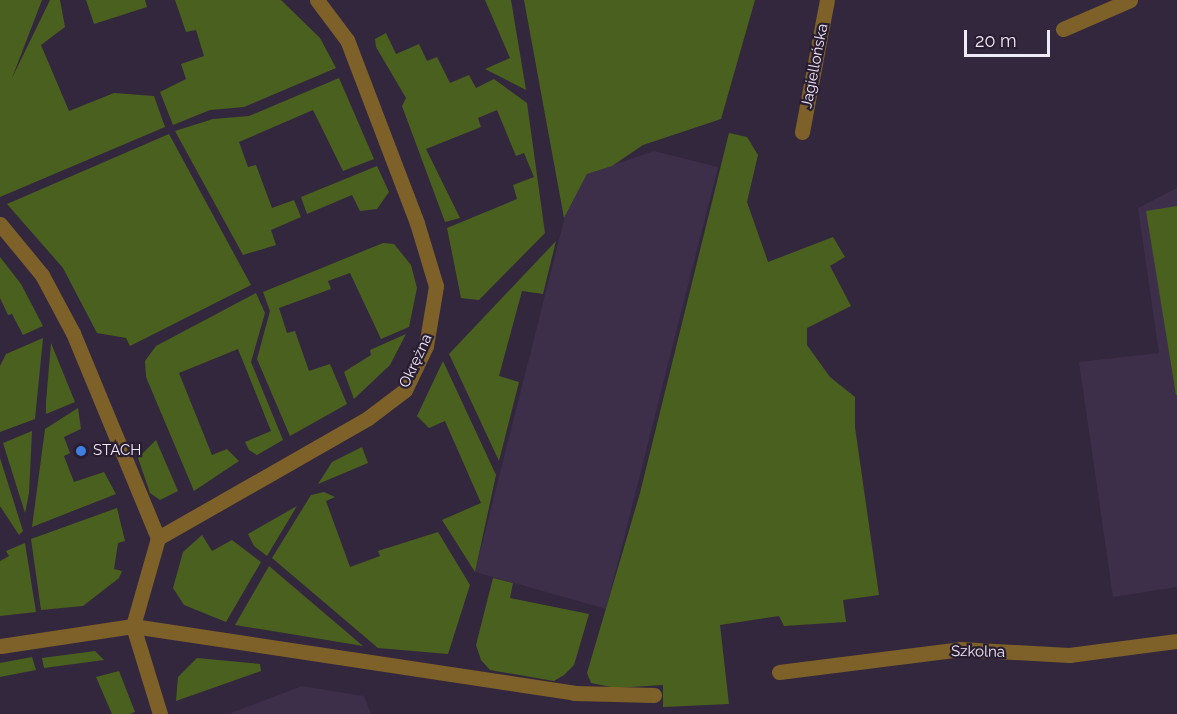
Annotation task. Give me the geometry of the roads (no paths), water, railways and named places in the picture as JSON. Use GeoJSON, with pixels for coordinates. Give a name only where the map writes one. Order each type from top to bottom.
{"type":"FeatureCollection","features":[{"type":"Feature","properties":{"kind":"street","name":"Okrężna"},"geometry":{"type":"LineString","coordinates":[[158,538],[361,423],[405,390],[426,346],[436,286],[417,223],[347,40],[317,0]]}},
{"type":"Feature","properties":{"kind":"street","name":"Jagiellońska"},"geometry":{"type":"LineString","coordinates":[[802,132],[827,0]]}},
{"type":"Feature","properties":{"kind":"street"},"geometry":{"type":"LineString","coordinates":[[1063,29],[1130,0]]}},
{"type":"Feature","properties":{"kind":"street"},"geometry":{"type":"LineString","coordinates":[[0,224],[42,275],[73,333],[158,538],[133,626],[160,714]]}},
{"type":"Feature","properties":{"kind":"street"},"geometry":{"type":"LineString","coordinates":[[0,646],[133,626],[574,693],[654,695]]}},
{"type":"Feature","properties":{"kind":"street","name":"Szkolna"},"geometry":{"type":"LineString","coordinates":[[779,672],[960,649],[1069,655],[1177,641]]}},
{"type":"Feature","properties":{"kind":"place","name":"STACH"},"geometry":{"type":"Point","coordinates":[81,451]}}]}
